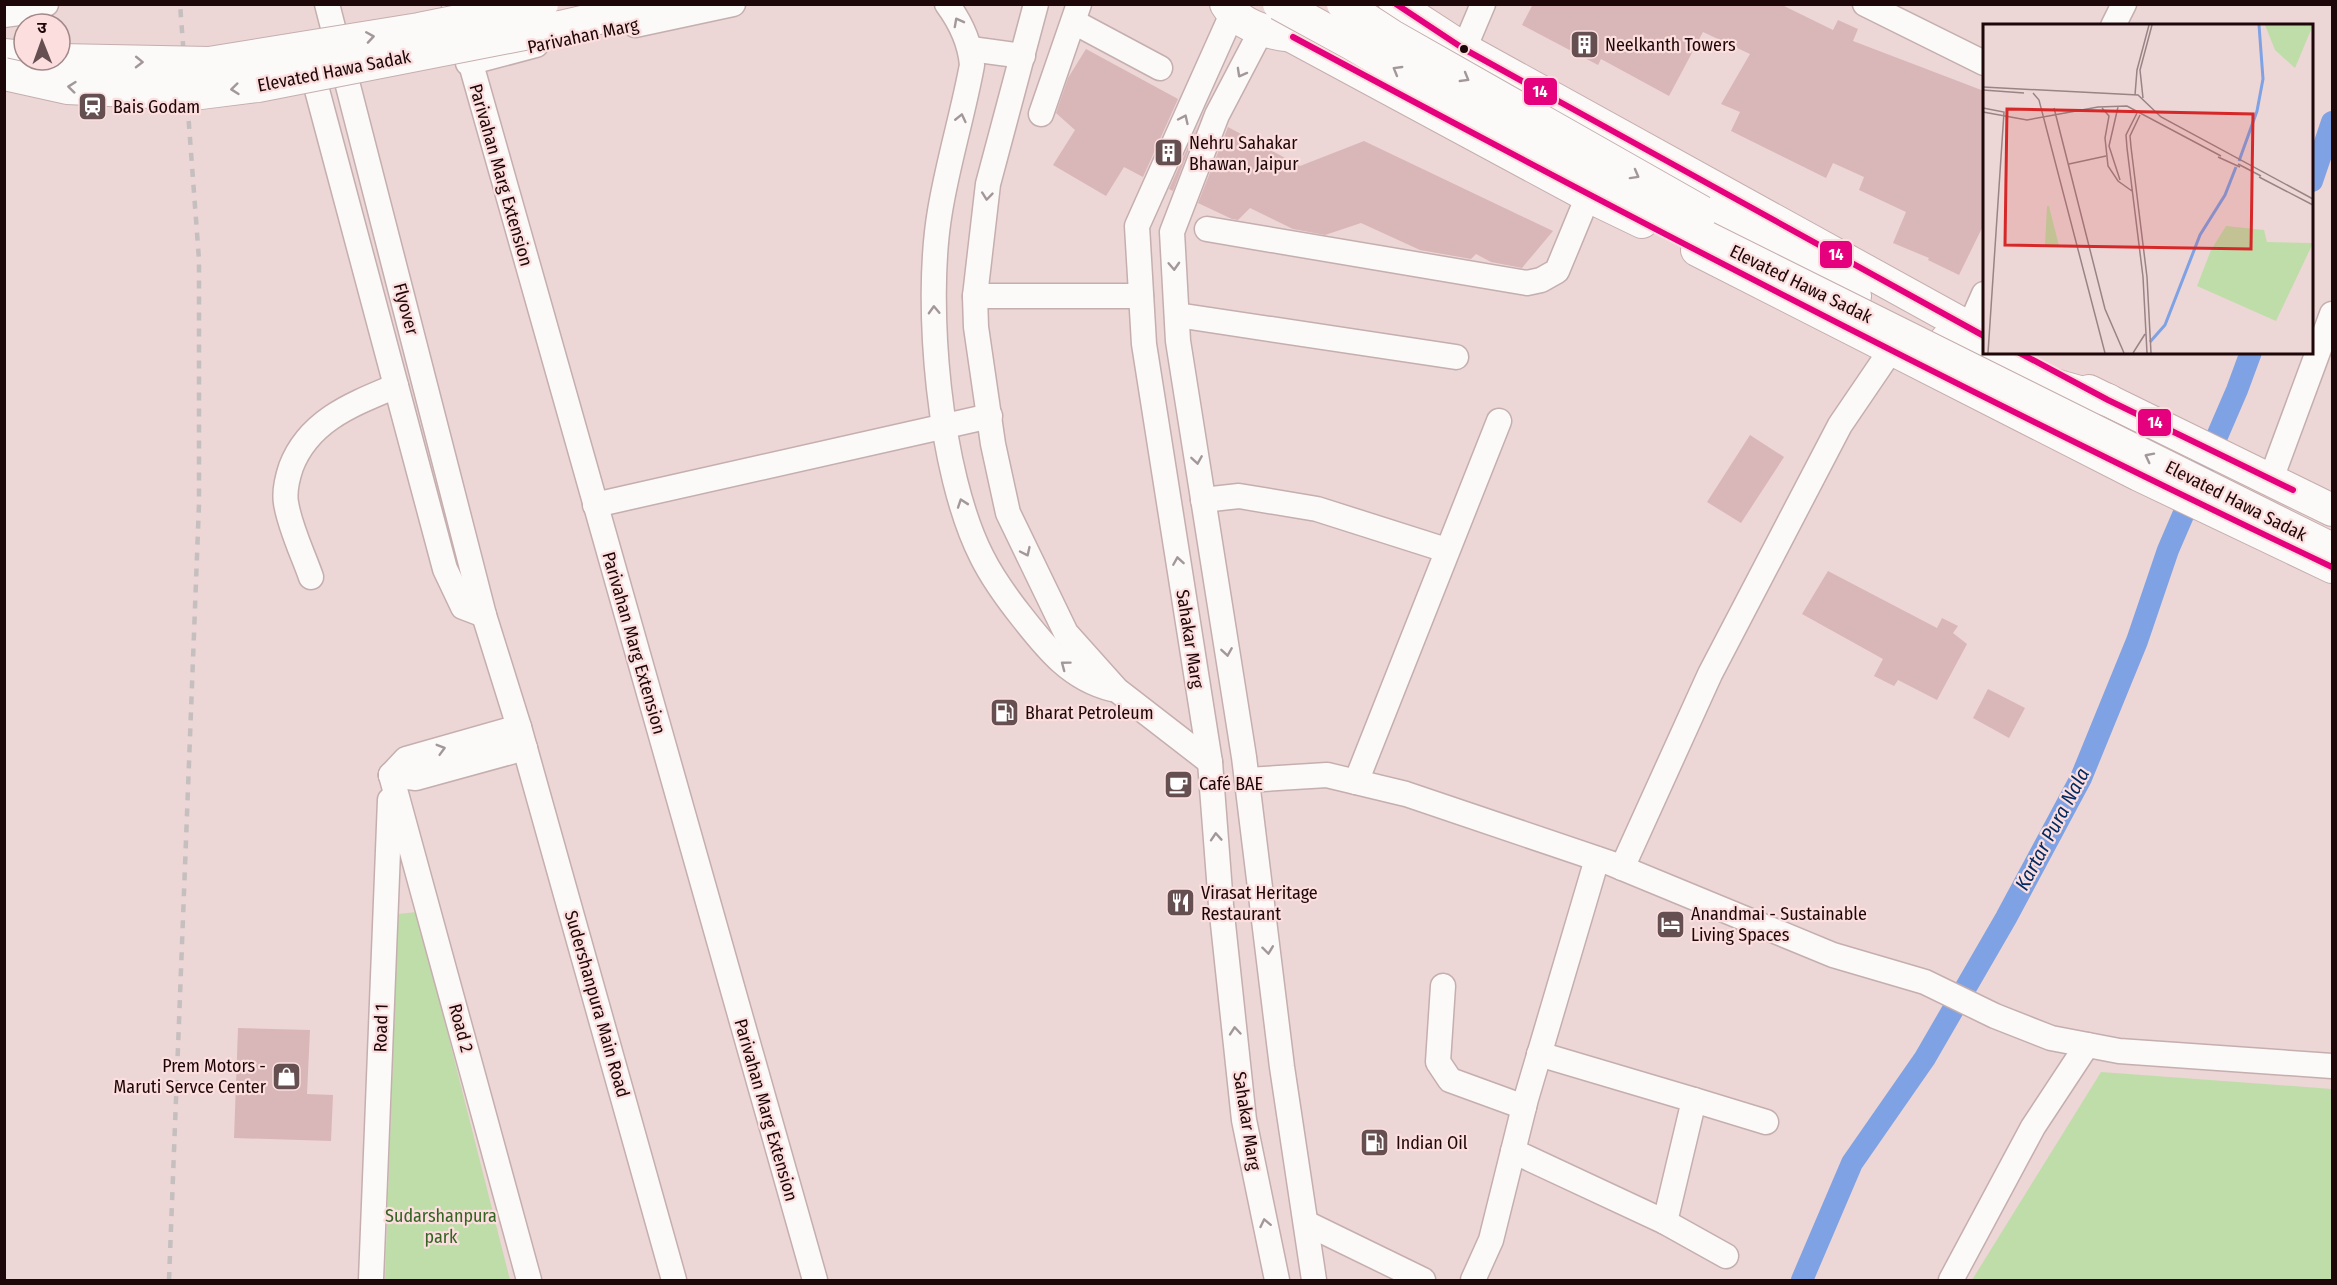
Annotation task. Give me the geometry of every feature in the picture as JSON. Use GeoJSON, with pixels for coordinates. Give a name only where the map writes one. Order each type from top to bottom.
{"type":"FeatureCollection","features":[{"type":"Feature","properties":{"kind":"main road","name":"Elevated Hawa Sadak"},"geometry":{"type":"LineString","coordinates":[[72,60],[209,63],[419,29],[542,4]]}},
{"type":"Feature","properties":{"kind":"main road","name":"Elevated Hawa Sadak"},"geometry":{"type":"LineString","coordinates":[[4,74],[67,88],[193,94],[258,87],[560,27],[660,4]]}},
{"type":"Feature","properties":{"kind":"main road","name":"Elevated Hawa Sadak"},"geometry":{"type":"LineString","coordinates":[[1345,4],[1392,36],[1702,212],[1889,314],[2026,377],[2108,400]]}},
{"type":"Feature","properties":{"kind":"main road"},"geometry":{"type":"LineString","coordinates":[[1293,37],[1317,36],[1333,25],[1345,4]]}},
{"type":"Feature","properties":{"kind":"main road"},"geometry":{"type":"LineString","coordinates":[[1395,4],[1464,49],[1977,332]]}},
{"type":"Feature","properties":{"kind":"main road"},"geometry":{"type":"LineString","coordinates":[[1229,9],[1271,17],[1293,37],[1588,196],[1670,235],[2139,476],[2332,567]]}},
{"type":"Feature","properties":{"kind":"main road","name":"Elevated Hawa Sadak"},"geometry":{"type":"LineString","coordinates":[[1271,17],[1352,44],[1541,155],[2332,549]]}},
{"type":"Feature","properties":{"kind":"main road"},"geometry":{"type":"LineString","coordinates":[[2021,354],[2108,400],[2332,510]]}},
{"type":"Feature","properties":{"kind":"street"},"geometry":{"type":"LineString","coordinates":[[4,15],[33,11],[46,4]]}},
{"type":"Feature","properties":{"kind":"street","name":"Flyover"},"geometry":{"type":"LineString","coordinates":[[327,4],[484,615]]}},
{"type":"Feature","properties":{"kind":"street","name":"Parivahan Marg Extension"},"geometry":{"type":"LineString","coordinates":[[454,4],[468,63],[815,1281]]}},
{"type":"Feature","properties":{"kind":"street","name":"Parivahan Marg"},"geometry":{"type":"LineString","coordinates":[[468,63],[541,44],[733,4]]}},
{"type":"Feature","properties":{"kind":"street"},"geometry":{"type":"LineString","coordinates":[[947,4],[959,20],[971,49],[972,65],[940,211],[934,258],[936,362],[959,496],[981,555],[999,588],[1061,664],[1096,685],[1117,690]]}},
{"type":"Feature","properties":{"kind":"street"},"geometry":{"type":"LineString","coordinates":[[1036,4],[988,184],[975,296],[976,327],[1008,513],[1066,633],[1117,690],[1210,762]]}},
{"type":"Feature","properties":{"kind":"street"},"geometry":{"type":"LineString","coordinates":[[1464,49],[1483,4]]}},
{"type":"Feature","properties":{"kind":"street"},"geometry":{"type":"LineString","coordinates":[[1864,4],[1983,63]]}},
{"type":"Feature","properties":{"kind":"street"},"geometry":{"type":"LineString","coordinates":[[2114,24],[2124,4]]}},
{"type":"Feature","properties":{"kind":"street","name":"Sahakar Marg"},"geometry":{"type":"LineString","coordinates":[[1229,9],[1137,226],[1144,344],[1210,762],[1221,905],[1244,1120],[1278,1281]]}},
{"type":"Feature","properties":{"kind":"street"},"geometry":{"type":"LineString","coordinates":[[1041,114],[1077,13],[1160,68]]}},
{"type":"Feature","properties":{"kind":"street","name":"Sahakar Marg"},"geometry":{"type":"LineString","coordinates":[[1271,17],[1217,115],[1173,232],[1178,341],[1247,780],[1282,1067],[1314,1281]]}},
{"type":"Feature","properties":{"kind":"street"},"geometry":{"type":"LineString","coordinates":[[971,49],[1023,56]]}},
{"type":"Feature","properties":{"kind":"street"},"geometry":{"type":"LineString","coordinates":[[313,75],[445,569],[463,607],[484,615]]}},
{"type":"Feature","properties":{"kind":"street"},"geometry":{"type":"LineString","coordinates":[[1207,229],[1527,283],[1541,280],[1557,271],[1588,196]]}},
{"type":"Feature","properties":{"kind":"street"},"geometry":{"type":"LineString","coordinates":[[975,296],[1141,296]]}},
{"type":"Feature","properties":{"kind":"street"},"geometry":{"type":"LineString","coordinates":[[1977,332],[1983,299]]}},
{"type":"Feature","properties":{"kind":"street"},"geometry":{"type":"LineString","coordinates":[[2271,479],[2332,314]]}},
{"type":"Feature","properties":{"kind":"street"},"geometry":{"type":"LineString","coordinates":[[1177,315],[1456,357]]}},
{"type":"Feature","properties":{"kind":"street"},"geometry":{"type":"LineString","coordinates":[[1622,868],[1710,674],[1840,425],[1891,350]]}},
{"type":"Feature","properties":{"kind":"street"},"geometry":{"type":"LineString","coordinates":[[310,577],[286,503],[286,482],[296,454],[309,435],[341,410],[396,386]]}},
{"type":"Feature","properties":{"kind":"street"},"geometry":{"type":"LineString","coordinates":[[595,504],[990,416]]}},
{"type":"Feature","properties":{"kind":"street"},"geometry":{"type":"LineString","coordinates":[[1356,782],[1499,421]]}},
{"type":"Feature","properties":{"kind":"street"},"geometry":{"type":"LineString","coordinates":[[1203,501],[1239,496],[1317,509],[1446,550]]}},
{"type":"Feature","properties":{"kind":"street","name":"Sudershanpura Main Road"},"geometry":{"type":"LineString","coordinates":[[484,615],[522,738],[674,1281]]}},
{"type":"Feature","properties":{"kind":"street"},"geometry":{"type":"LineString","coordinates":[[391,776],[406,759],[522,738]]}},
{"type":"Feature","properties":{"kind":"street"},"geometry":{"type":"LineString","coordinates":[[1247,780],[1327,775],[1406,794],[1622,868],[1833,956],[1925,982],[1995,1016],[2051,1038],[2119,1051],[2332,1066]]}},
{"type":"Feature","properties":{"kind":"street","name":"Road 1"},"geometry":{"type":"LineString","coordinates":[[371,1281],[391,776]]}},
{"type":"Feature","properties":{"kind":"street","name":"Road 2"},"geometry":{"type":"LineString","coordinates":[[391,776],[530,1281]]}},
{"type":"Feature","properties":{"kind":"street"},"geometry":{"type":"LineString","coordinates":[[1473,1281],[1491,1240],[1524,1107],[1597,859]]}},
{"type":"Feature","properties":{"kind":"street"},"geometry":{"type":"LineString","coordinates":[[1443,986],[1438,1062],[1449,1080],[1524,1107]]}},
{"type":"Feature","properties":{"kind":"street"},"geometry":{"type":"LineString","coordinates":[[1950,1281],[2033,1126],[2087,1045]]}},
{"type":"Feature","properties":{"kind":"street"},"geometry":{"type":"LineString","coordinates":[[1539,1054],[1766,1122]]}},
{"type":"Feature","properties":{"kind":"street"},"geometry":{"type":"LineString","coordinates":[[1665,1222],[1694,1100]]}},
{"type":"Feature","properties":{"kind":"street"},"geometry":{"type":"LineString","coordinates":[[1513,1151],[1665,1222],[1726,1256]]}},
{"type":"Feature","properties":{"kind":"street"},"geometry":{"type":"LineString","coordinates":[[1306,1223],[1424,1281]]}},
{"type":"Feature","properties":{"kind":"green space","name":"Sudarshanpura park"},"geometry":{"type":"Polygon","coordinates":[[[417,912],[510,1280],[385,1280],[398,914],[417,912]]]}},
{"type":"Feature","properties":{"kind":"green space"},"geometry":{"type":"Polygon","coordinates":[[[2101,1072],[2332,1089],[2332,1280],[1972,1280],[2101,1072]]]}},
{"type":"Feature","properties":{"kind":"building"},"geometry":{"type":"Polygon","coordinates":[[[1533,4],[1780,4],[1833,30],[1838,20],[1858,29],[1853,41],[1983,91],[1983,226],[1959,275],[1928,260],[1929,258],[1893,243],[1906,212],[1859,190],[1864,177],[1833,163],[1826,178],[1731,131],[1740,112],[1721,104],[1750,54],[1703,32],[1669,96],[1601,59],[1598,65],[1522,25],[1533,4]]]}},
{"type":"Feature","properties":{"kind":"building"},"geometry":{"type":"Polygon","coordinates":[[[1086,49],[1178,99],[1143,177],[1124,167],[1106,196],[1053,165],[1075,130],[1056,113],[1068,78],[1086,49]]]}},
{"type":"Feature","properties":{"kind":"building"},"geometry":{"type":"Polygon","coordinates":[[[1198,125],[1173,191],[1169,189],[1198,125]]]}},
{"type":"Feature","properties":{"kind":"building"},"geometry":{"type":"Polygon","coordinates":[[[1228,127],[1300,166],[1364,141],[1553,231],[1522,268],[1491,262],[1476,254],[1471,259],[1420,250],[1361,223],[1325,235],[1293,229],[1250,208],[1238,220],[1232,219],[1198,203],[1228,127]]]}},
{"type":"Feature","properties":{"kind":"building"},"geometry":{"type":"Polygon","coordinates":[[[1750,435],[1784,457],[1741,523],[1707,502],[1750,435]]]}},
{"type":"Feature","properties":{"kind":"building"},"geometry":{"type":"Polygon","coordinates":[[[1828,571],[1937,628],[1942,618],[1958,626],[1953,633],[1967,644],[1937,700],[1898,680],[1894,686],[1874,676],[1883,659],[1802,614],[1828,571]]]}},
{"type":"Feature","properties":{"kind":"building"},"geometry":{"type":"Polygon","coordinates":[[[1988,689],[2025,708],[2009,738],[1973,718],[1988,689]]]}},
{"type":"Feature","properties":{"kind":"building"},"geometry":{"type":"Polygon","coordinates":[[[238,1028],[310,1030],[307,1094],[333,1095],[331,1141],[234,1138],[238,1028]]]}},
{"type":"Feature","properties":{"kind":"waterway","name":"Kartar Pura Nala"},"geometry":{"type":"LineString","coordinates":[[2313,178],[2332,122]]}},
{"type":"Feature","properties":{"kind":"waterway","name":"Kartar Pura Nala"},"geometry":{"type":"LineString","coordinates":[[1802,1280],[1852,1163],[1925,1058],[2006,918],[2081,778],[2137,641],[2168,550],[2250,354]]}},
{"type":"Feature","properties":{"kind":"railway"},"geometry":{"type":"LineString","coordinates":[[169,1280],[199,504],[199,260],[180,4]]}},
{"type":"Feature","properties":{"kind":"transit line","name":"14"},"geometry":{"type":"LineString","coordinates":[[1396,4],[1464,49],[1983,335]]}},
{"type":"Feature","properties":{"kind":"transit line","name":"14"},"geometry":{"type":"LineString","coordinates":[[1293,37],[1809,308],[2070,440],[2332,567]]}},
{"type":"Feature","properties":{"kind":"transit line","name":"14"},"geometry":{"type":"LineString","coordinates":[[2022,354],[2108,400],[2293,490]]}},
{"type":"Feature","properties":{"kind":"place","name":"Neelkanth Towers"},"geometry":{"type":"Point","coordinates":[1584,45]}},
{"type":"Feature","properties":{"kind":"place","name":"Bais Godam"},"geometry":{"type":"Point","coordinates":[92,107]}},
{"type":"Feature","properties":{"kind":"place","name":"Nehru Sahakar Bhawan, Jaipur"},"geometry":{"type":"Point","coordinates":[1168,153]}},
{"type":"Feature","properties":{"kind":"place","name":"Bharat Petroleum"},"geometry":{"type":"Point","coordinates":[1004,713]}},
{"type":"Feature","properties":{"kind":"place","name":"Café BAE"},"geometry":{"type":"Point","coordinates":[1178,784]}},
{"type":"Feature","properties":{"kind":"place","name":"Virasat Heritage Restaurant"},"geometry":{"type":"Point","coordinates":[1180,903]}},
{"type":"Feature","properties":{"kind":"place","name":"Anandmai - Sustainable Living Spaces"},"geometry":{"type":"Point","coordinates":[1670,924]}},
{"type":"Feature","properties":{"kind":"place","name":"Prem Motors - Maruti Servce Center"},"geometry":{"type":"Point","coordinates":[287,1076]}},
{"type":"Feature","properties":{"kind":"place","name":"Indian Oil"},"geometry":{"type":"Point","coordinates":[1375,1143]}}]}
